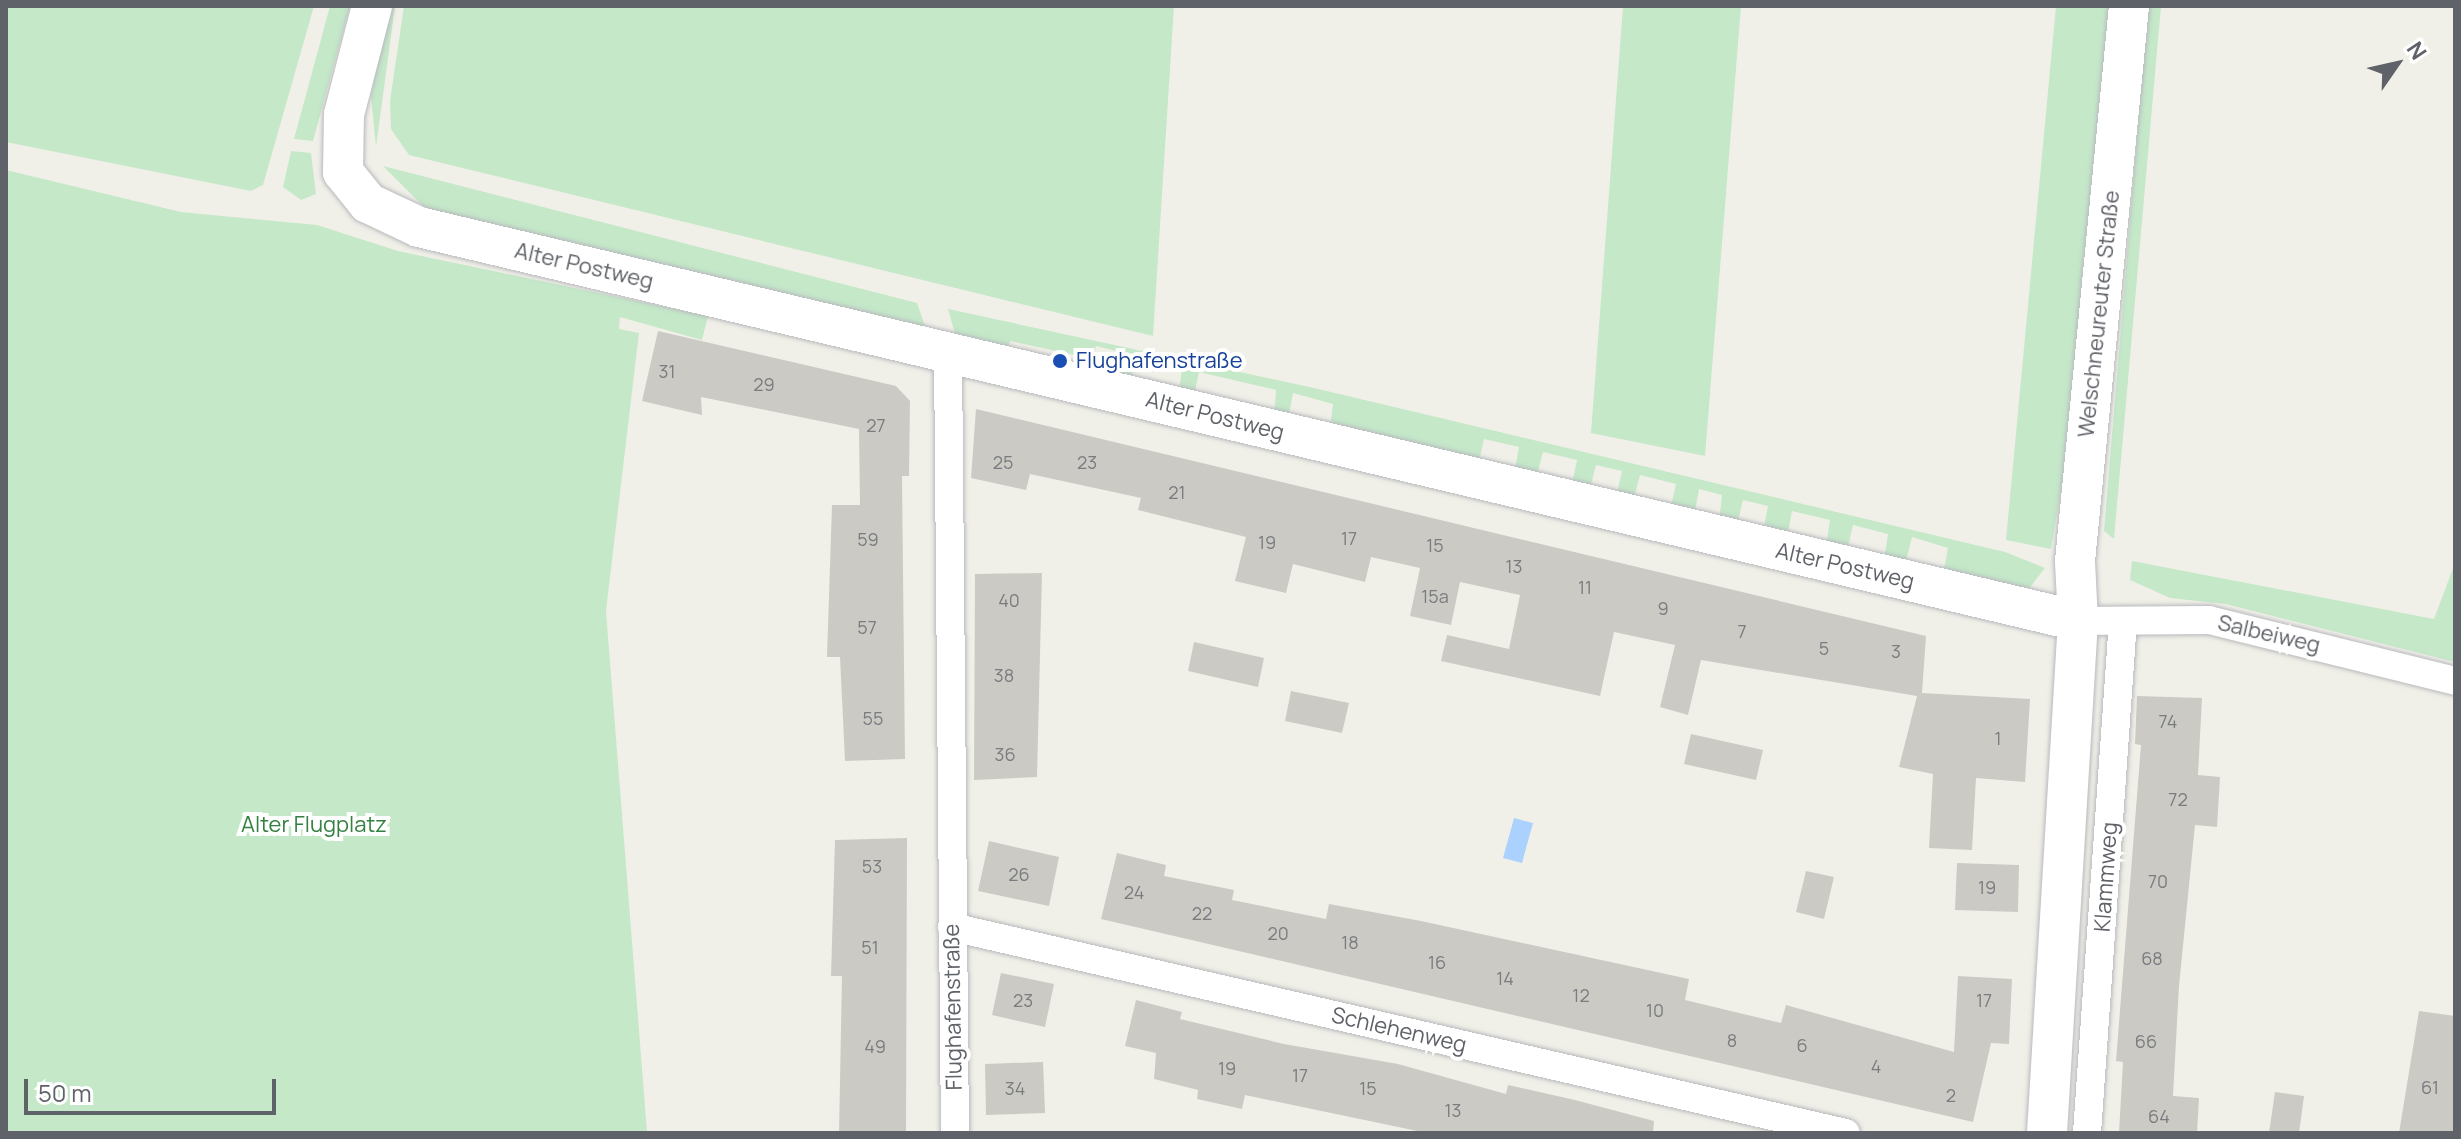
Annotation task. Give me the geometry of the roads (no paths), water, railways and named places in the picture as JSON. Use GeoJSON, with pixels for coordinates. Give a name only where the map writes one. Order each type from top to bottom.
{"type":"FeatureCollection","features":[{"type":"Feature","properties":{"kind":"main road","name":"Alter Postweg"},"geometry":{"type":"LineString","coordinates":[[372,6],[340,150],[357,194],[419,227],[2078,621]]}},
{"type":"Feature","properties":{"kind":"main road","name":"Welschneureuter Straße"},"geometry":{"type":"LineString","coordinates":[[2078,621],[2075,561],[2129,6]]}},
{"type":"Feature","properties":{"kind":"main road","name":"Klammweg"},"geometry":{"type":"LineString","coordinates":[[2047,1133],[2078,621]]}},
{"type":"Feature","properties":{"kind":"street","name":"Flughafenstraße"},"geometry":{"type":"LineString","coordinates":[[948,353],[955,1133]]}},
{"type":"Feature","properties":{"kind":"street","name":"Salbeiweg"},"geometry":{"type":"LineString","coordinates":[[2078,621],[2172,617],[2250,627],[2455,681]]}},
{"type":"Feature","properties":{"kind":"street","name":"Klammweg"},"geometry":{"type":"LineString","coordinates":[[2087,1133],[2123,621]]}},
{"type":"Feature","properties":{"kind":"street","name":"Schlehenweg"},"geometry":{"type":"LineString","coordinates":[[952,927],[1846,1133]]}},
{"type":"Feature","properties":{"kind":"water"},"geometry":{"type":"Polygon","coordinates":[[[1514,818],[1533,823],[1522,863],[1503,858],[1514,818]]]}},
{"type":"Feature","properties":{"kind":"place","name":"Flughafenstraße"},"geometry":{"type":"Point","coordinates":[1060,361]}},
{"type":"Feature","properties":{"kind":"park label","name":"Alter Flugplatz"},"geometry":{"type":"Point","coordinates":[314,825]}}]}
